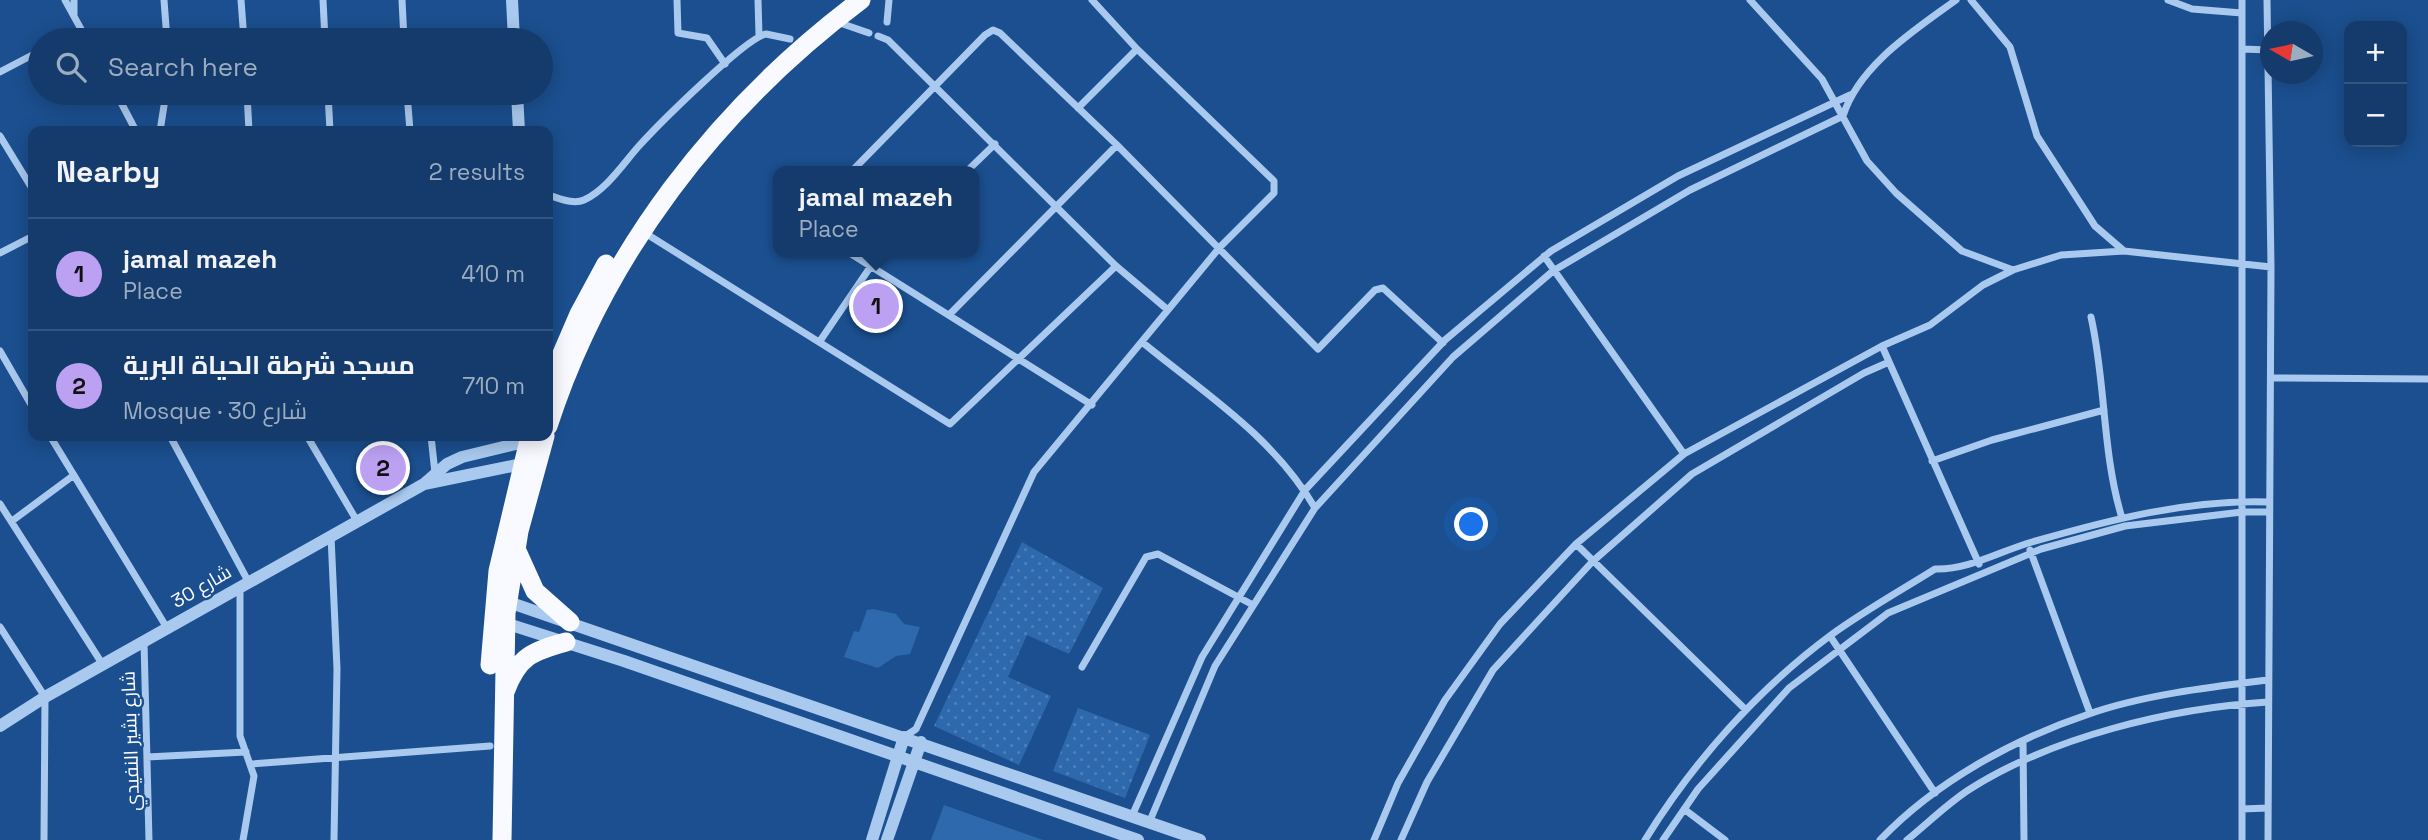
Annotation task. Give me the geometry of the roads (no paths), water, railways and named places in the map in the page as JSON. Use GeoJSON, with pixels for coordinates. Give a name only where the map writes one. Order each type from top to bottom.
{"type":"FeatureCollection","features":[{"type":"Feature","properties":{"kind":"highway"},"geometry":{"type":"LineString","coordinates":[[553,374],[579,314],[631,223],[675,161],[709,121],[790,39],[839,0]]}},
{"type":"Feature","properties":{"kind":"highway"},"geometry":{"type":"LineString","coordinates":[[553,413],[579,345],[642,231],[684,169],[729,117],[834,20],[860,0]]}},
{"type":"Feature","properties":{"kind":"highway"},"geometry":{"type":"LineString","coordinates":[[490,840],[492,613],[504,539],[522,464],[533,441]]}},
{"type":"Feature","properties":{"kind":"highway"},"geometry":{"type":"LineString","coordinates":[[502,840],[505,623],[534,441]]}},
{"type":"Feature","properties":{"kind":"highway"},"geometry":{"type":"LineString","coordinates":[[516,549],[535,591],[570,622]]}},
{"type":"Feature","properties":{"kind":"highway"},"geometry":{"type":"LineString","coordinates":[[502,699],[511,675],[527,657],[545,646],[566,642]]}},
{"type":"Feature","properties":{"kind":"street"},"geometry":{"type":"LineString","coordinates":[[65,0],[80,28]]}},
{"type":"Feature","properties":{"kind":"street"},"geometry":{"type":"LineString","coordinates":[[74,0],[74,16]]}},
{"type":"Feature","properties":{"kind":"street"},"geometry":{"type":"LineString","coordinates":[[164,0],[166,28]]}},
{"type":"Feature","properties":{"kind":"street"},"geometry":{"type":"LineString","coordinates":[[242,0],[243,28]]}},
{"type":"Feature","properties":{"kind":"street"},"geometry":{"type":"LineString","coordinates":[[323,0],[324,28]]}},
{"type":"Feature","properties":{"kind":"street"},"geometry":{"type":"LineString","coordinates":[[402,0],[403,28]]}},
{"type":"Feature","properties":{"kind":"street"},"geometry":{"type":"LineString","coordinates":[[512,0],[513,28]]}},
{"type":"Feature","properties":{"kind":"street"},"geometry":{"type":"LineString","coordinates":[[677,0],[678,33],[707,38],[725,64]]}},
{"type":"Feature","properties":{"kind":"street"},"geometry":{"type":"LineString","coordinates":[[758,0],[759,35]]}},
{"type":"Feature","properties":{"kind":"street"},"geometry":{"type":"LineString","coordinates":[[888,40],[889,0]]}},
{"type":"Feature","properties":{"kind":"street"},"geometry":{"type":"LineString","coordinates":[[872,840],[904,737],[916,729],[1034,472],[1220,247],[1274,193],[1274,181],[1138,49],[1092,0]]}},
{"type":"Feature","properties":{"kind":"street"},"geometry":{"type":"LineString","coordinates":[[1750,0],[1822,79],[1867,161],[1896,193],[1962,251],[2013,270]]}},
{"type":"Feature","properties":{"kind":"street"},"geometry":{"type":"LineString","coordinates":[[1124,838],[1202,657],[1305,490],[1443,343],[1544,256],[1678,176],[1850,95],[1897,46],[1956,0]]}},
{"type":"Feature","properties":{"kind":"street"},"geometry":{"type":"LineString","coordinates":[[1971,0],[2010,47],[2037,136],[2095,226],[2124,251]]}},
{"type":"Feature","properties":{"kind":"street"},"geometry":{"type":"LineString","coordinates":[[2168,0],[2192,9],[2242,13]]}},
{"type":"Feature","properties":{"kind":"street"},"geometry":{"type":"LineString","coordinates":[[2242,0],[2242,840]]}},
{"type":"Feature","properties":{"kind":"street"},"geometry":{"type":"LineString","coordinates":[[2267,0],[2268,21]]}},
{"type":"Feature","properties":{"kind":"street"},"geometry":{"type":"LineString","coordinates":[[834,20],[869,33]]}},
{"type":"Feature","properties":{"kind":"street"},"geometry":{"type":"LineString","coordinates":[[857,166],[993,30],[1000,33],[1117,145],[1318,349],[1375,290],[1383,288],[1443,343]]}},
{"type":"Feature","properties":{"kind":"street"},"geometry":{"type":"LineString","coordinates":[[553,197],[567,201],[583,201],[607,183],[670,114],[759,35],[772,34],[790,39]]}},
{"type":"Feature","properties":{"kind":"street"},"geometry":{"type":"LineString","coordinates":[[878,36],[888,40],[1116,266],[1168,310]]}},
{"type":"Feature","properties":{"kind":"street"},"geometry":{"type":"LineString","coordinates":[[1078,108],[1138,49]]}},
{"type":"Feature","properties":{"kind":"street"},"geometry":{"type":"LineString","coordinates":[[2242,49],[2260,50]]}},
{"type":"Feature","properties":{"kind":"street"},"geometry":{"type":"LineString","coordinates":[[0,72],[28,57]]}},
{"type":"Feature","properties":{"kind":"street"},"geometry":{"type":"LineString","coordinates":[[2268,840],[2271,378],[2269,84]]}},
{"type":"Feature","properties":{"kind":"street"},"geometry":{"type":"LineString","coordinates":[[505,623],[898,755],[1124,838],[1140,840],[1215,666],[1315,508],[1453,356],[1553,271],[1683,194],[1843,116],[1850,95]]}},
{"type":"Feature","properties":{"kind":"street"},"geometry":{"type":"LineString","coordinates":[[122,105],[133,126]]}},
{"type":"Feature","properties":{"kind":"street"},"geometry":{"type":"LineString","coordinates":[[161,126],[164,105]]}},
{"type":"Feature","properties":{"kind":"street"},"geometry":{"type":"LineString","coordinates":[[248,105],[249,126]]}},
{"type":"Feature","properties":{"kind":"street"},"geometry":{"type":"LineString","coordinates":[[329,105],[330,126]]}},
{"type":"Feature","properties":{"kind":"street"},"geometry":{"type":"LineString","coordinates":[[408,105],[410,126]]}},
{"type":"Feature","properties":{"kind":"street"},"geometry":{"type":"LineString","coordinates":[[518,105],[519,126]]}},
{"type":"Feature","properties":{"kind":"street"},"geometry":{"type":"LineString","coordinates":[[0,136],[28,182]]}},
{"type":"Feature","properties":{"kind":"street"},"geometry":{"type":"LineString","coordinates":[[972,166],[995,144]]}},
{"type":"Feature","properties":{"kind":"street"},"geometry":{"type":"LineString","coordinates":[[949,315],[1058,208],[1117,145]]}},
{"type":"Feature","properties":{"kind":"street"},"geometry":{"type":"LineString","coordinates":[[1678,176],[1683,194]]}},
{"type":"Feature","properties":{"kind":"street"},"geometry":{"type":"LineString","coordinates":[[642,231],[952,424],[1017,358],[1116,266]]}},
{"type":"Feature","properties":{"kind":"street"},"geometry":{"type":"LineString","coordinates":[[0,253],[28,239]]}},
{"type":"Feature","properties":{"kind":"street"},"geometry":{"type":"LineString","coordinates":[[1374,840],[1398,783],[1445,700],[1500,624],[1576,544],[1684,454],[1882,346],[1930,325],[1983,285],[2013,270],[2061,255],[2124,251],[2242,261],[2271,267]]}},
{"type":"Feature","properties":{"kind":"street"},"geometry":{"type":"LineString","coordinates":[[1544,256],[1684,454]]}},
{"type":"Feature","properties":{"kind":"street"},"geometry":{"type":"LineString","coordinates":[[856,257],[1091,405]]}},
{"type":"Feature","properties":{"kind":"street"},"geometry":{"type":"LineString","coordinates":[[820,341],[871,266],[881,257]]}},
{"type":"Feature","properties":{"kind":"street"},"geometry":{"type":"LineString","coordinates":[[2091,317],[2101,361],[2100,386],[2113,488],[2125,526]]}},
{"type":"Feature","properties":{"kind":"street"},"geometry":{"type":"LineString","coordinates":[[1142,342],[1242,421],[1277,454],[1305,490],[1315,508]]}},
{"type":"Feature","properties":{"kind":"street"},"geometry":{"type":"LineString","coordinates":[[1882,346],[1982,572]]}},
{"type":"Feature","properties":{"kind":"street"},"geometry":{"type":"LineString","coordinates":[[0,351],[28,399]]}},
{"type":"Feature","properties":{"kind":"street"},"geometry":{"type":"LineString","coordinates":[[1401,840],[1427,782],[1493,670],[1592,562],[1692,474],[1864,373],[1889,362]]}},
{"type":"Feature","properties":{"kind":"street"},"geometry":{"type":"LineString","coordinates":[[2271,378],[2428,379]]}},
{"type":"Feature","properties":{"kind":"street"},"geometry":{"type":"LineString","coordinates":[[1932,461],[1992,440],[2104,410]]}},
{"type":"Feature","properties":{"kind":"street"},"geometry":{"type":"LineString","coordinates":[[53,441],[167,628]]}},
{"type":"Feature","properties":{"kind":"street"},"geometry":{"type":"LineString","coordinates":[[172,441],[244,584],[240,736],[252,764],[253,794],[243,840]]}},
{"type":"Feature","properties":{"kind":"street"},"geometry":{"type":"LineString","coordinates":[[310,441],[357,521]]}},
{"type":"Feature","properties":{"kind":"street"},"geometry":{"type":"LineString","coordinates":[[432,441],[435,473]]}},
{"type":"Feature","properties":{"kind":"street","name":"شارع 30"},"geometry":{"type":"LineString","coordinates":[[0,726],[46,697],[424,484],[435,473],[462,457],[523,441]]}},
{"type":"Feature","properties":{"kind":"street","name":"شارع 30"},"geometry":{"type":"LineString","coordinates":[[424,484],[522,464]]}},
{"type":"Feature","properties":{"kind":"street"},"geometry":{"type":"LineString","coordinates":[[12,521],[75,475]]}},
{"type":"Feature","properties":{"kind":"street"},"geometry":{"type":"LineString","coordinates":[[1645,840],[1684,784],[1746,710],[1830,636],[1935,569],[1954,570],[2028,543],[2122,516],[2242,501],[2269,502]]}},
{"type":"Feature","properties":{"kind":"street"},"geometry":{"type":"LineString","coordinates":[[0,504],[103,665]]}},
{"type":"Feature","properties":{"kind":"street"},"geometry":{"type":"LineString","coordinates":[[1662,840],[1684,809],[1789,688],[1888,613],[2031,553],[2125,526],[2242,512],[2269,512]]}},
{"type":"Feature","properties":{"kind":"street"},"geometry":{"type":"LineString","coordinates":[[331,536],[337,669],[334,840]]}},
{"type":"Feature","properties":{"kind":"street"},"geometry":{"type":"LineString","coordinates":[[2028,543],[2090,713]]}},
{"type":"Feature","properties":{"kind":"street"},"geometry":{"type":"LineString","coordinates":[[1576,544],[1746,710]]}},
{"type":"Feature","properties":{"kind":"street"},"geometry":{"type":"LineString","coordinates":[[1082,667],[1146,557],[1152,554],[1158,554],[1253,605]]}},
{"type":"Feature","properties":{"kind":"street"},"geometry":{"type":"LineString","coordinates":[[508,602],[1200,840]]}},
{"type":"Feature","properties":{"kind":"street"},"geometry":{"type":"LineString","coordinates":[[0,627],[46,697],[44,840]]}},
{"type":"Feature","properties":{"kind":"street"},"geometry":{"type":"LineString","coordinates":[[1830,636],[1935,793]]}},
{"type":"Feature","properties":{"kind":"street","name":"شارع بشير النفيدي"},"geometry":{"type":"LineString","coordinates":[[144,642],[149,840]]}},
{"type":"Feature","properties":{"kind":"street"},"geometry":{"type":"LineString","coordinates":[[1880,840],[1958,776],[2023,741],[2090,713],[2268,680]]}},
{"type":"Feature","properties":{"kind":"street"},"geometry":{"type":"LineString","coordinates":[[1908,840],[1967,791],[2024,761],[2097,733],[2242,704],[2268,702]]}},
{"type":"Feature","properties":{"kind":"street"},"geometry":{"type":"LineString","coordinates":[[887,840],[921,742],[916,729]]}},
{"type":"Feature","properties":{"kind":"street"},"geometry":{"type":"LineString","coordinates":[[2023,741],[2024,840]]}},
{"type":"Feature","properties":{"kind":"street"},"geometry":{"type":"LineString","coordinates":[[252,764],[490,746]]}},
{"type":"Feature","properties":{"kind":"street"},"geometry":{"type":"LineString","coordinates":[[147,757],[246,752]]}},
{"type":"Feature","properties":{"kind":"street"},"geometry":{"type":"LineString","coordinates":[[987,787],[993,768]]}},
{"type":"Feature","properties":{"kind":"street"},"geometry":{"type":"LineString","coordinates":[[882,804],[896,810]]}},
{"type":"Feature","properties":{"kind":"street"},"geometry":{"type":"LineString","coordinates":[[2242,809],[2268,807]]}},
{"type":"Feature","properties":{"kind":"street"},"geometry":{"type":"LineString","coordinates":[[1684,809],[1726,840]]}},
{"type":"Feature","properties":{"kind":"place","name":"jamal mazeh"},"geometry":{"type":"Point","coordinates":[876,306]}},
{"type":"Feature","properties":{"kind":"place","name":"مسجد شرطة الحياة البرية"},"geometry":{"type":"Point","coordinates":[383,468]}}]}
